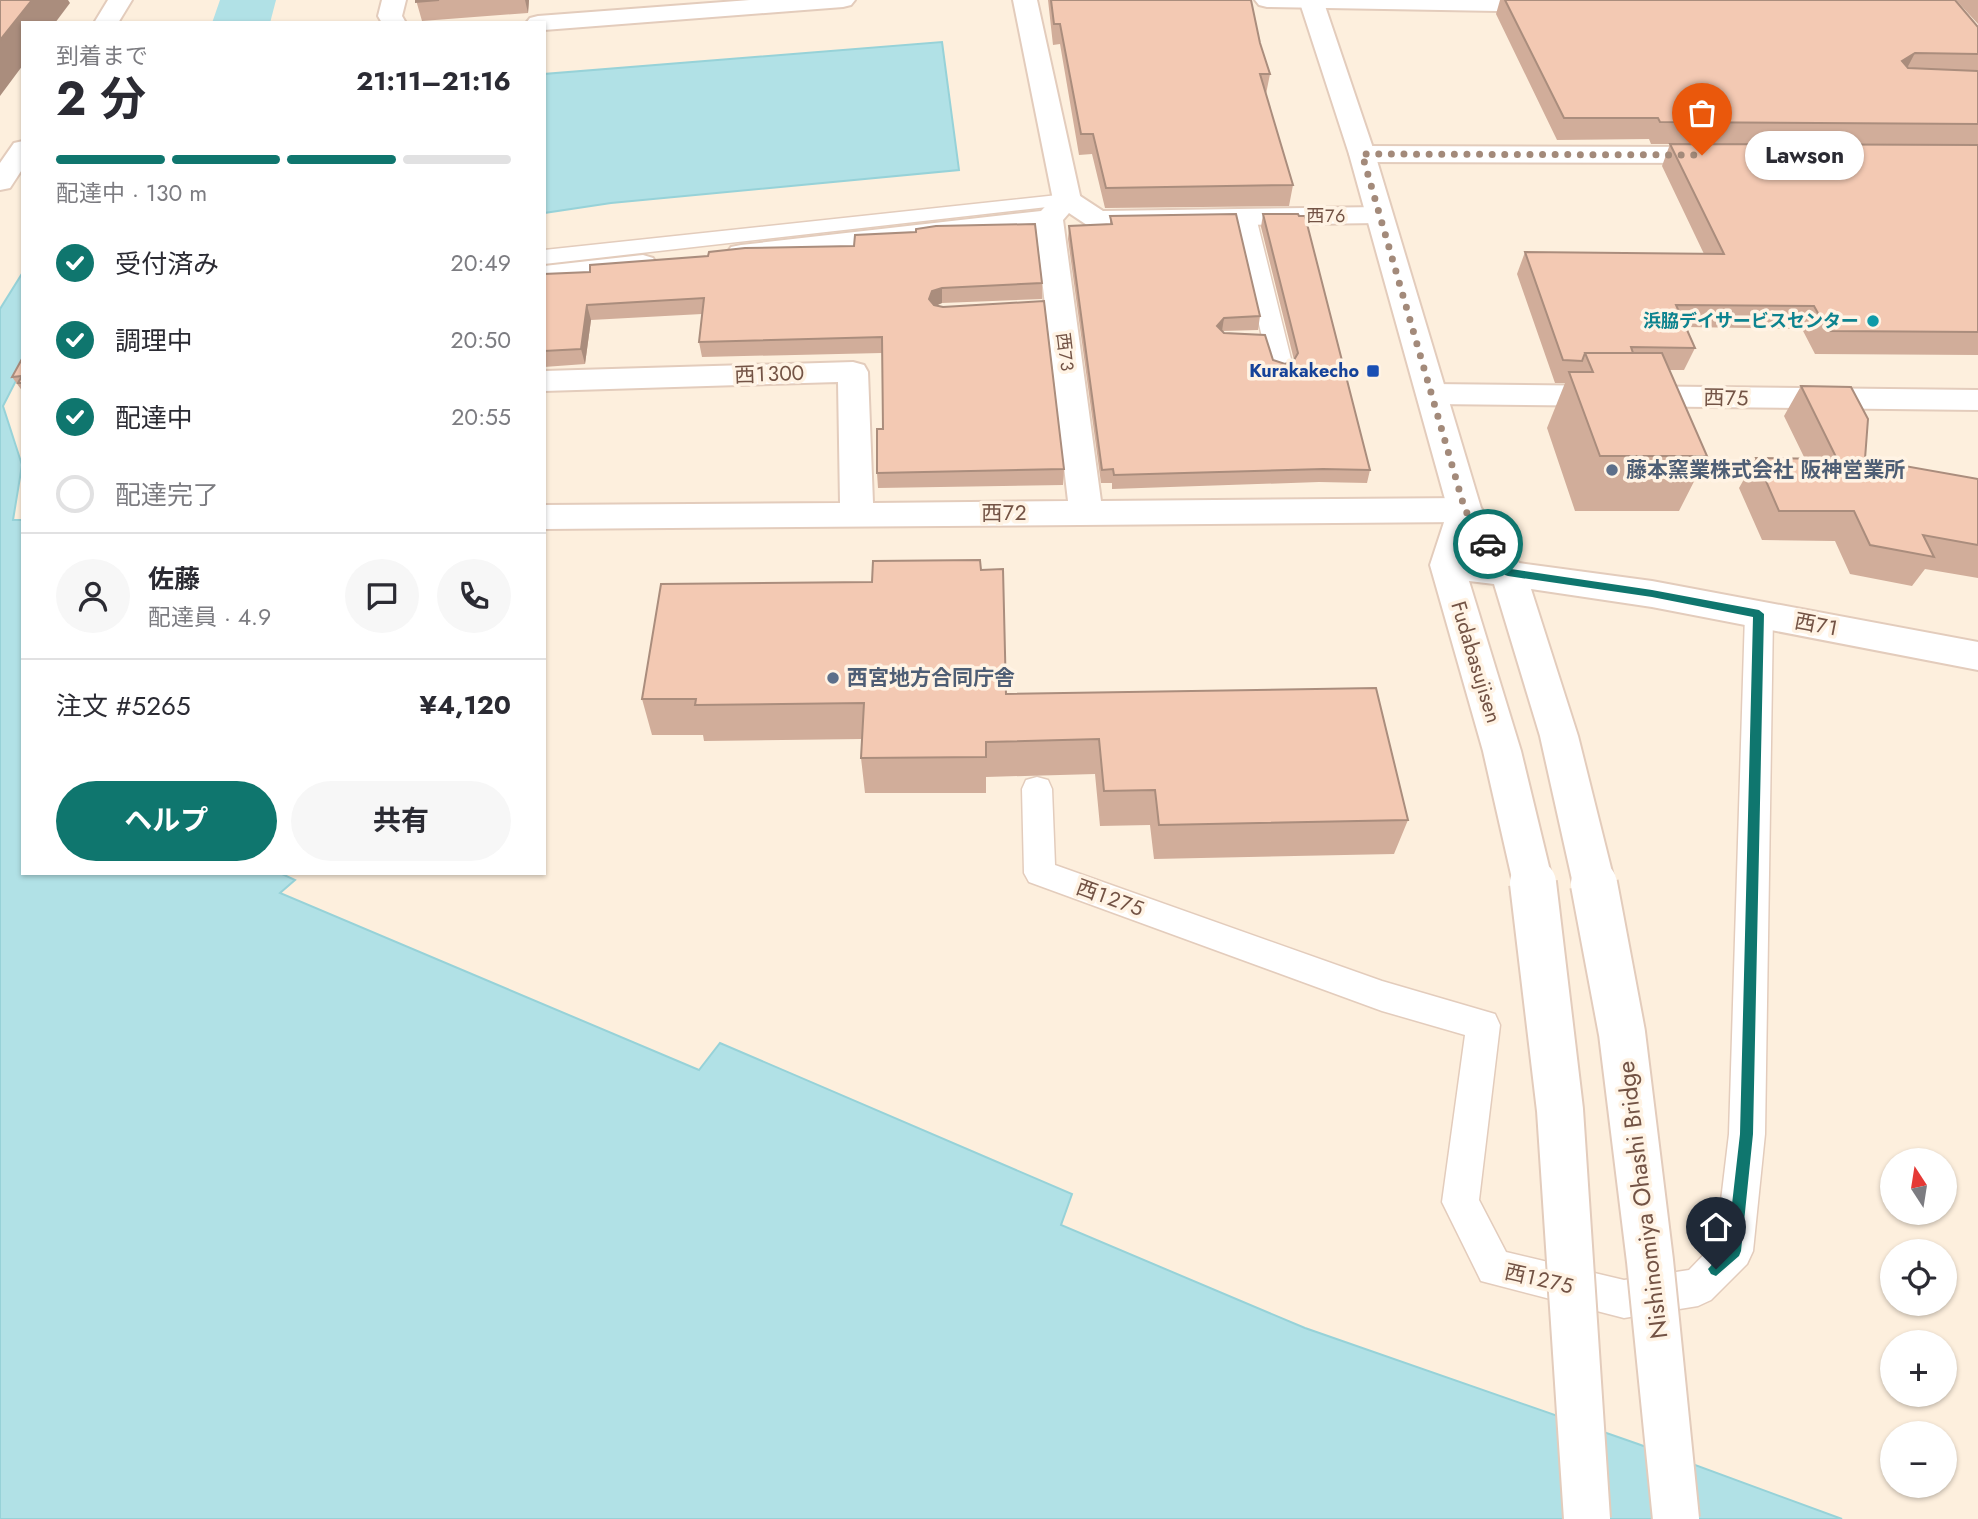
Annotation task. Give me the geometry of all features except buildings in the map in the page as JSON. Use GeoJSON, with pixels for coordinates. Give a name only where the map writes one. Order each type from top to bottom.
{"type":"FeatureCollection","features":[{"type":"Feature","properties":{"kind":"street"},"geometry":{"type":"LineString","coordinates":[[107,21],[120,0]]}},
{"type":"Feature","properties":{"kind":"street"},"geometry":{"type":"LineString","coordinates":[[393,21],[390,16],[394,0]]}},
{"type":"Feature","properties":{"kind":"street"},"geometry":{"type":"LineString","coordinates":[[546,22],[712,6],[844,0]]}},
{"type":"Feature","properties":{"kind":"street","name":"西７３"},"geometry":{"type":"LineString","coordinates":[[1024,0],[1058,209],[1046,308],[1086,512]]}},
{"type":"Feature","properties":{"kind":"street"},"geometry":{"type":"LineString","coordinates":[[1267,0],[1574,5]]}},
{"type":"Feature","properties":{"kind":"street"},"geometry":{"type":"LineString","coordinates":[[1311,1],[1362,154],[1465,510],[1447,565]]}},
{"type":"Feature","properties":{"kind":"street"},"geometry":{"type":"LineString","coordinates":[[0,183],[21,152]]}},
{"type":"Feature","properties":{"kind":"street"},"geometry":{"type":"LineString","coordinates":[[1362,154],[1743,155]]}},
{"type":"Feature","properties":{"kind":"street"},"geometry":{"type":"LineString","coordinates":[[546,275],[1058,209]]}},
{"type":"Feature","properties":{"kind":"street","name":"西７６"},"geometry":{"type":"LineString","coordinates":[[1058,209],[1097,219],[1379,215]]}},
{"type":"Feature","properties":{"kind":"street","name":"西１３００"},"geometry":{"type":"LineString","coordinates":[[546,381],[853,372],[857,514]]}},
{"type":"Feature","properties":{"kind":"street","name":"西７５"},"geometry":{"type":"LineString","coordinates":[[1432,394],[1978,400]]}},
{"type":"Feature","properties":{"kind":"street"},"geometry":{"type":"LineString","coordinates":[[546,495],[678,494],[738,515]]}},
{"type":"Feature","properties":{"kind":"street","name":"西７２"},"geometry":{"type":"LineString","coordinates":[[546,517],[1465,510]]}},
{"type":"Feature","properties":{"kind":"street","name":"Nishinomiya Ohashi Bridge"},"geometry":{"type":"LineString","coordinates":[[1465,510],[1508,573],[1559,736],[1594,884],[1624,1046],[1650,1261],[1676,1519]]}},
{"type":"Feature","properties":{"kind":"street","name":"西７１"},"geometry":{"type":"LineString","coordinates":[[1447,565],[1652,593],[1978,656]]}},
{"type":"Feature","properties":{"kind":"street","name":"Fudabasujisen"},"geometry":{"type":"LineString","coordinates":[[1447,565],[1502,751],[1533,883],[1560,1110],[1587,1519]]}},
{"type":"Feature","properties":{"kind":"lane"},"geometry":{"type":"LineString","coordinates":[[546,257],[1058,209]]}},
{"type":"Feature","properties":{"kind":"lane"},"geometry":{"type":"LineString","coordinates":[[1245,217],[1263,339],[1281,367]]}},
{"type":"Feature","properties":{"kind":"lane","name":"西１２７５"},"geometry":{"type":"LineString","coordinates":[[1037,789],[1040,873],[1382,996],[1483,1025],[1460,1202],[1494,1268],[1624,1299],[1698,1287],[1734,1251],[1746,1134],[1759,614]]}},
{"type":"Feature","properties":{"kind":"water"},"geometry":{"type":"Polygon","coordinates":[[[942,42],[959,170],[611,203],[546,213],[546,74],[942,42]]]}},
{"type":"Feature","properties":{"kind":"water"},"geometry":{"type":"Polygon","coordinates":[[[21,275],[21,371],[3,406],[21,462],[13,520],[21,520],[21,875],[284,875],[295,880],[280,893],[699,1070],[720,1043],[1072,1194],[1061,1225],[1305,1328],[1638,1444],[1842,1519],[0,1519],[0,309],[21,275]]]}},
{"type":"Feature","properties":{"kind":"waterway"},"geometry":{"type":"LineString","coordinates":[[242,21],[248,0]]}},
{"type":"Feature","properties":{"kind":"way so far"},"geometry":{"type":"LineString","coordinates":[[1488,544],[1465,510],[1362,154],[1702,155]]}},
{"type":"Feature","properties":{"kind":"place","name":"Lawson"},"geometry":{"type":"Point","coordinates":[1702,155]}},
{"type":"Feature","properties":{"kind":"place","name":"浜脇デイサービスセンター"},"geometry":{"type":"Point","coordinates":[1873,321]}},
{"type":"Feature","properties":{"kind":"place","name":"Kurakakecho"},"geometry":{"type":"Point","coordinates":[1373,371]}},
{"type":"Feature","properties":{"kind":"place","name":"藤本窯業株式会社 阪神営業所"},"geometry":{"type":"Point","coordinates":[1612,470]}},
{"type":"Feature","properties":{"kind":"place","name":"西宮地方合同庁舎"},"geometry":{"type":"Point","coordinates":[833,678]}},
{"type":"Feature","properties":{"kind":"route"},"geometry":{"type":"LineString","coordinates":[[1488,544],[1508,573],[1652,593],[1759,614],[1746,1134],[1734,1251],[1716,1269]]}}]}
